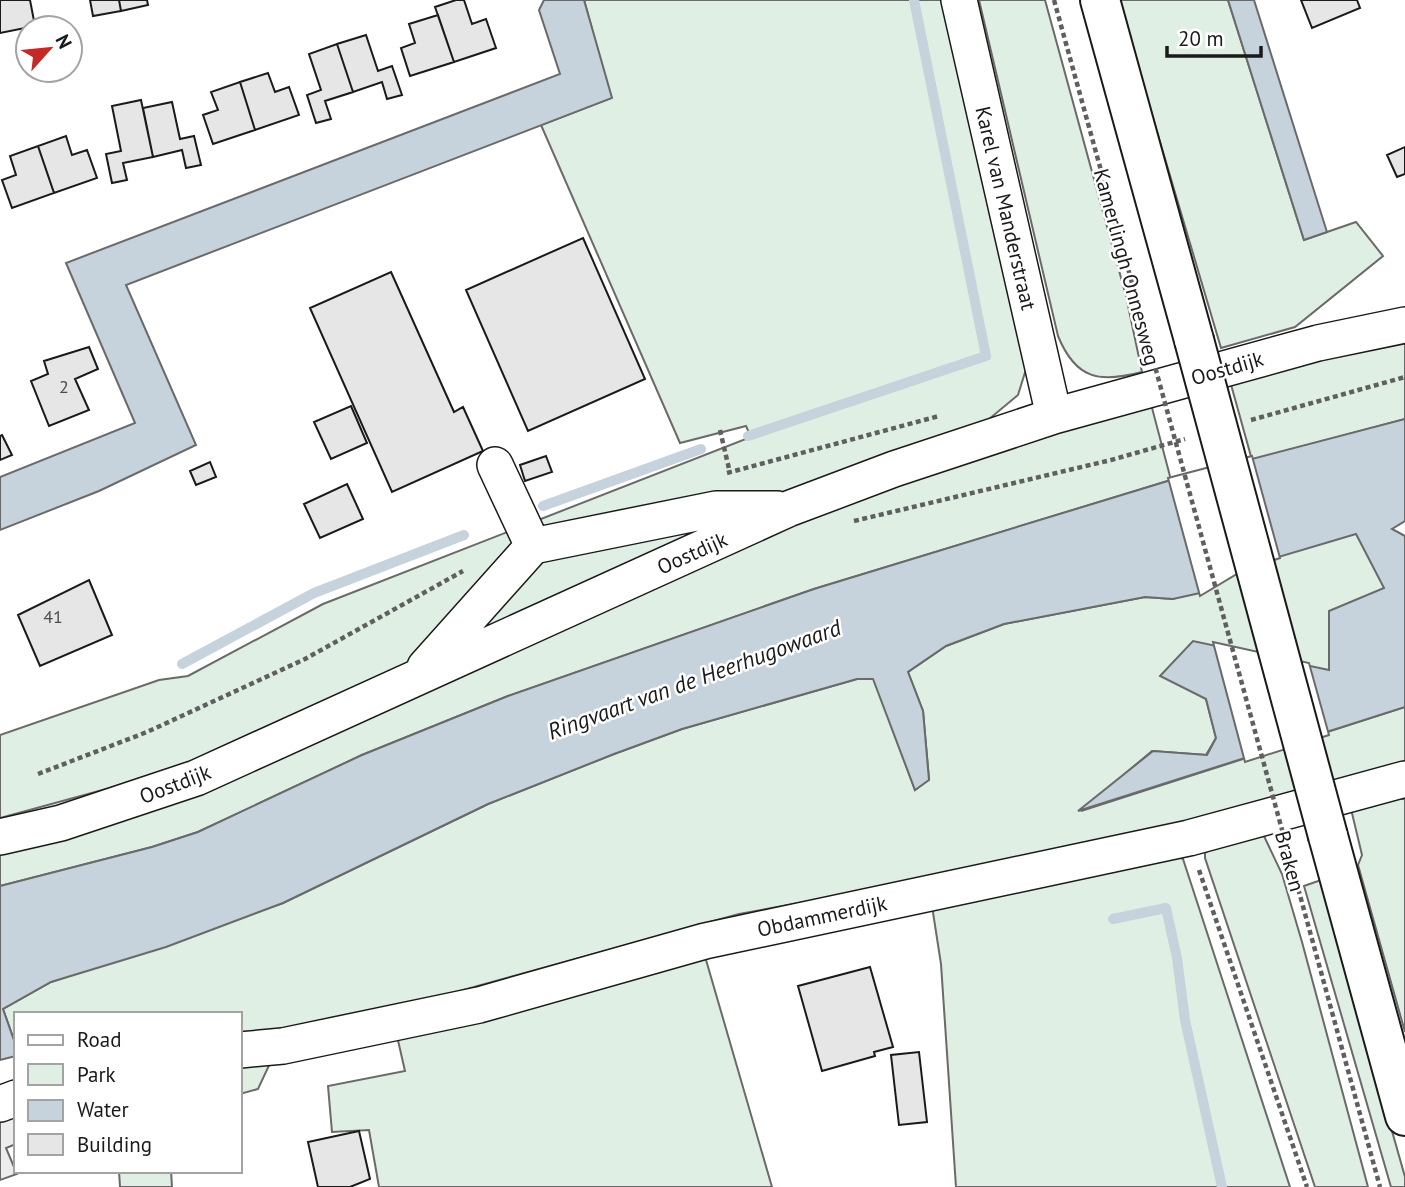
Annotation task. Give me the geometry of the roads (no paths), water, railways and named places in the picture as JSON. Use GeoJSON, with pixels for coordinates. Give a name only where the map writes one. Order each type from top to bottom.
{"type":"FeatureCollection","features":[{"type":"Feature","properties":{"kind":"main road","name":"Kamerlingh Onnesweg"},"geometry":{"type":"LineString","coordinates":[[1100,0],[1241,523]]}},
{"type":"Feature","properties":{"kind":"main road","name":"Braken"},"geometry":{"type":"LineString","coordinates":[[1241,523],[1405,1116]]}},
{"type":"Feature","properties":{"kind":"street","name":"Karel van Manderstraat"},"geometry":{"type":"LineString","coordinates":[[960,0],[1054,416]]}},
{"type":"Feature","properties":{"kind":"street","name":"Oostdijk"},"geometry":{"type":"LineString","coordinates":[[0,836],[61,823],[196,778],[788,509],[894,469],[1054,416],[1318,343],[1405,325]]}},
{"type":"Feature","properties":{"kind":"street"},"geometry":{"type":"LineString","coordinates":[[495,465],[533,547]]}},
{"type":"Feature","properties":{"kind":"street"},"geometry":{"type":"LineString","coordinates":[[418,675],[533,547],[716,509],[788,509]]}},
{"type":"Feature","properties":{"kind":"street","name":"Obdammerdijk"},"geometry":{"type":"LineString","coordinates":[[242,1050],[283,1046],[479,1005],[705,941],[1189,838],[1405,779]]}},
{"type":"Feature","properties":{"kind":"water"},"geometry":{"type":"Polygon","coordinates":[[[544,0],[584,0],[612,98],[126,285],[196,445],[99,491],[0,530],[0,477],[135,423],[66,263],[560,74],[539,10],[544,0]]]}},
{"type":"Feature","properties":{"kind":"water"},"geometry":{"type":"Polygon","coordinates":[[[1228,0],[1254,0],[1327,232],[1304,240],[1228,0]]]}},
{"type":"Feature","properties":{"kind":"water","name":"Ringvaart van de Heerhugowaard"},"geometry":{"type":"Polygon","coordinates":[[[1405,419],[1405,521],[1392,529],[1405,536],[1405,707],[1078,811],[1153,751],[1207,755],[1216,738],[1206,699],[1160,676],[1193,641],[1329,670],[1329,611],[1384,588],[1356,534],[1241,568],[1200,593],[1173,599],[1145,597],[1004,624],[946,646],[908,672],[923,711],[929,780],[915,790],[873,679],[857,679],[682,729],[488,804],[283,903],[166,947],[51,982],[3,1009],[14,1040],[14,1056],[0,1060],[0,886],[152,847],[198,832],[362,755],[508,696],[814,589],[1171,480],[1405,419]]]}},
{"type":"Feature","properties":{"kind":"waterway"},"geometry":{"type":"LineString","coordinates":[[748,436],[986,356],[914,0]]}},
{"type":"Feature","properties":{"kind":"waterway"},"geometry":{"type":"LineString","coordinates":[[543,506],[701,449]]}},
{"type":"Feature","properties":{"kind":"waterway"},"geometry":{"type":"LineString","coordinates":[[182,664],[314,593],[464,535]]}},
{"type":"Feature","properties":{"kind":"waterway"},"geometry":{"type":"LineString","coordinates":[[1113,919],[1166,908],[1177,958],[1185,1020],[1222,1187]]}}]}
